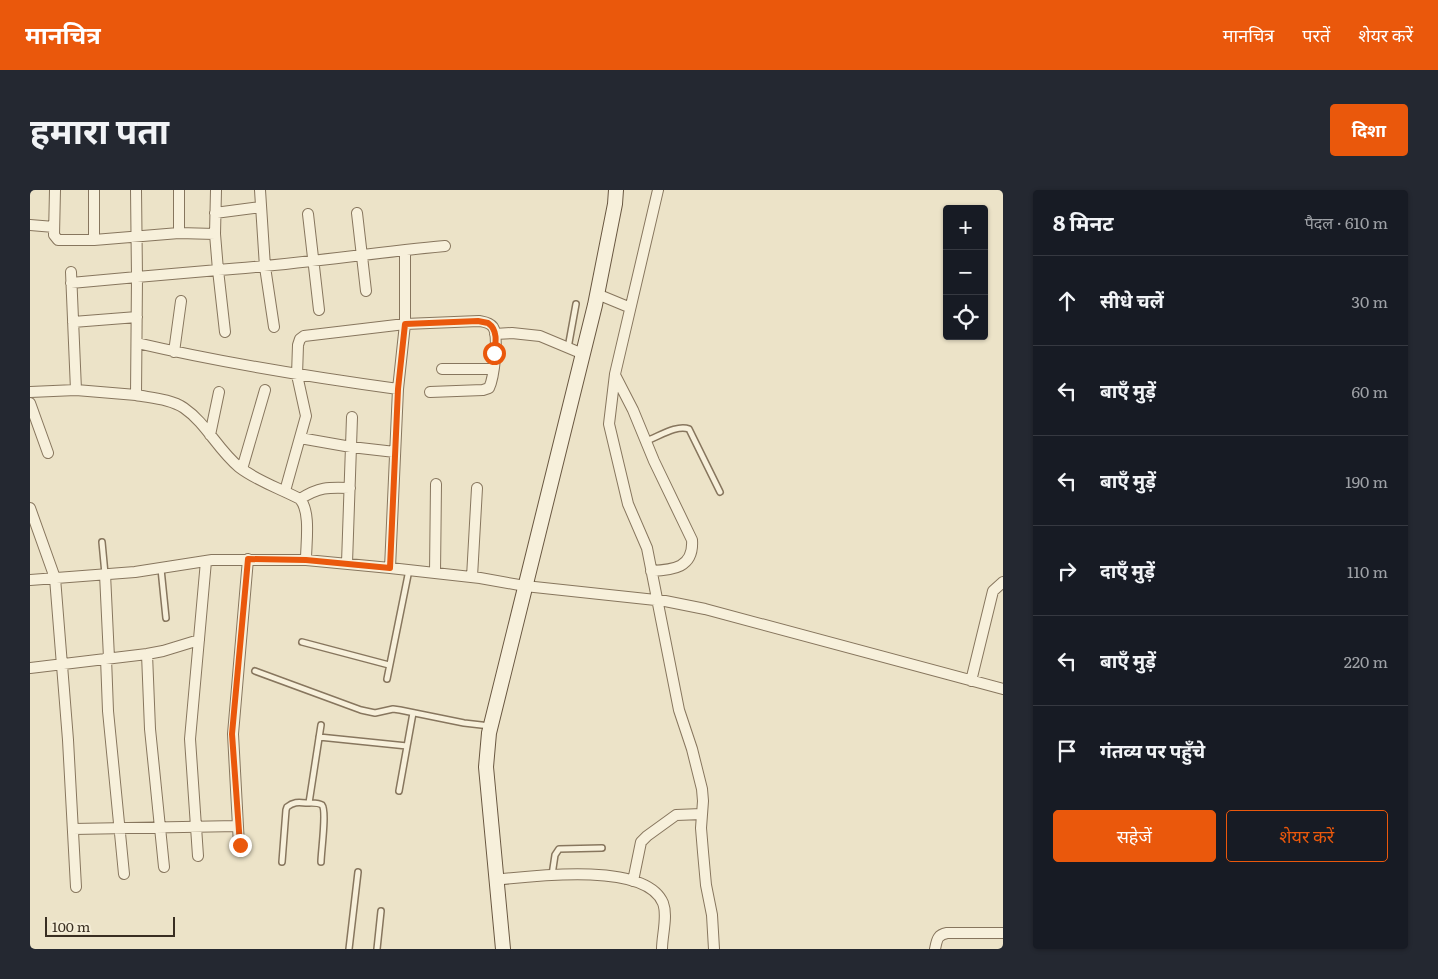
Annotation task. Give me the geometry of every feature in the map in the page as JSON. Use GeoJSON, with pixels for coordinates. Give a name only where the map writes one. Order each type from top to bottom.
{"type":"FeatureCollection","features":[{"type":"Feature","properties":{"kind":"main road"},"geometry":{"type":"LineString","coordinates":[[503,949],[495,880],[486,767],[491,726],[597,294],[615,204],[616,190]]}},
{"type":"Feature","properties":{"kind":"street"},"geometry":{"type":"LineString","coordinates":[[55,190],[54,235],[58,240],[215,234]]}},
{"type":"Feature","properties":{"kind":"street"},"geometry":{"type":"LineString","coordinates":[[94,190],[94,240]]}},
{"type":"Feature","properties":{"kind":"street"},"geometry":{"type":"LineString","coordinates":[[136,190],[138,277],[136,395]]}},
{"type":"Feature","properties":{"kind":"street"},"geometry":{"type":"LineString","coordinates":[[179,190],[179,234]]}},
{"type":"Feature","properties":{"kind":"street"},"geometry":{"type":"LineString","coordinates":[[216,190],[215,234],[225,332]]}},
{"type":"Feature","properties":{"kind":"street"},"geometry":{"type":"LineString","coordinates":[[260,190],[265,267],[274,327]]}},
{"type":"Feature","properties":{"kind":"street"},"geometry":{"type":"LineString","coordinates":[[658,190],[615,374],[609,424],[628,504],[647,548],[678,710],[692,749],[702,789],[703,852],[706,885],[712,915],[714,949]]}},
{"type":"Feature","properties":{"kind":"street"},"geometry":{"type":"LineString","coordinates":[[215,213],[261,207]]}},
{"type":"Feature","properties":{"kind":"street"},"geometry":{"type":"LineString","coordinates":[[357,213],[366,291]]}},
{"type":"Feature","properties":{"kind":"street"},"geometry":{"type":"LineString","coordinates":[[308,214],[319,310]]}},
{"type":"Feature","properties":{"kind":"street"},"geometry":{"type":"LineString","coordinates":[[30,225],[54,227]]}},
{"type":"Feature","properties":{"kind":"street"},"geometry":{"type":"LineString","coordinates":[[71,283],[265,267],[361,254],[445,246]]}},
{"type":"Feature","properties":{"kind":"street"},"geometry":{"type":"LineString","coordinates":[[390,568],[398,389],[405,324],[405,250]]}},
{"type":"Feature","properties":{"kind":"street"},"geometry":{"type":"LineString","coordinates":[[71,272],[76,390]]}},
{"type":"Feature","properties":{"kind":"street"},"geometry":{"type":"LineString","coordinates":[[597,294],[626,306]]}},
{"type":"Feature","properties":{"kind":"street"},"geometry":{"type":"LineString","coordinates":[[174,352],[181,301]]}},
{"type":"Feature","properties":{"kind":"street"},"geometry":{"type":"LineString","coordinates":[[73,322],[137,317]]}},
{"type":"Feature","properties":{"kind":"street"},"geometry":{"type":"LineString","coordinates":[[285,491],[306,416],[297,375],[298,345],[300,339],[304,336],[405,324],[478,321],[492,325],[495,334],[493,369],[491,385],[487,390],[430,392]]}},
{"type":"Feature","properties":{"kind":"street"},"geometry":{"type":"LineString","coordinates":[[495,334],[512,333],[540,336],[583,354]]}},
{"type":"Feature","properties":{"kind":"street"},"geometry":{"type":"LineString","coordinates":[[137,343],[174,352],[297,375],[398,389]]}},
{"type":"Feature","properties":{"kind":"street"},"geometry":{"type":"LineString","coordinates":[[442,369],[493,369]]}},
{"type":"Feature","properties":{"kind":"street"},"geometry":{"type":"LineString","coordinates":[[615,374],[692,540],[692,548],[687,560],[679,568],[651,571]]}},
{"type":"Feature","properties":{"kind":"street"},"geometry":{"type":"LineString","coordinates":[[30,392],[76,390],[136,395],[183,407],[242,469],[257,479],[300,499],[304,504],[306,514],[306,560]]}},
{"type":"Feature","properties":{"kind":"street"},"geometry":{"type":"LineString","coordinates":[[242,469],[265,390]]}},
{"type":"Feature","properties":{"kind":"street"},"geometry":{"type":"LineString","coordinates":[[210,435],[219,392]]}},
{"type":"Feature","properties":{"kind":"street"},"geometry":{"type":"LineString","coordinates":[[30,403],[48,453]]}},
{"type":"Feature","properties":{"kind":"street"},"geometry":{"type":"LineString","coordinates":[[347,563],[352,417]]}},
{"type":"Feature","properties":{"kind":"street"},"geometry":{"type":"LineString","coordinates":[[300,438],[395,452]]}},
{"type":"Feature","properties":{"kind":"street"},"geometry":{"type":"LineString","coordinates":[[435,573],[436,484]]}},
{"type":"Feature","properties":{"kind":"street"},"geometry":{"type":"LineString","coordinates":[[300,499],[313,491],[327,487],[350,488]]}},
{"type":"Feature","properties":{"kind":"street"},"geometry":{"type":"LineString","coordinates":[[472,577],[477,488]]}},
{"type":"Feature","properties":{"kind":"street"},"geometry":{"type":"LineString","coordinates":[[30,508],[55,578],[68,740],[76,887]]}},
{"type":"Feature","properties":{"kind":"street"},"geometry":{"type":"LineString","coordinates":[[240,845],[232,734],[248,559]]}},
{"type":"Feature","properties":{"kind":"street"},"geometry":{"type":"LineString","coordinates":[[30,580],[161,569],[206,562],[248,559],[347,563],[472,577],[525,586],[656,600],[705,609],[1003,689]]}},
{"type":"Feature","properties":{"kind":"street"},"geometry":{"type":"LineString","coordinates":[[198,856],[190,740],[206,562]]}},
{"type":"Feature","properties":{"kind":"street"},"geometry":{"type":"LineString","coordinates":[[105,574],[108,711],[124,874]]}},
{"type":"Feature","properties":{"kind":"street"},"geometry":{"type":"LineString","coordinates":[[971,681],[993,592],[1003,582]]}},
{"type":"Feature","properties":{"kind":"street"},"geometry":{"type":"LineString","coordinates":[[30,668],[147,654],[199,640]]}},
{"type":"Feature","properties":{"kind":"street"},"geometry":{"type":"LineString","coordinates":[[147,654],[150,729],[164,866]]}},
{"type":"Feature","properties":{"kind":"street"},"geometry":{"type":"LineString","coordinates":[[633,881],[641,842],[647,836],[676,815],[702,814]]}},
{"type":"Feature","properties":{"kind":"street"},"geometry":{"type":"LineString","coordinates":[[73,829],[238,826]]}},
{"type":"Feature","properties":{"kind":"street"},"geometry":{"type":"LineString","coordinates":[[495,880],[552,874],[624,877],[653,891],[663,904],[662,949]]}},
{"type":"Feature","properties":{"kind":"street"},"geometry":{"type":"LineString","coordinates":[[935,949],[940,934],[947,932],[1003,933]]}},
{"type":"Feature","properties":{"kind":"lane"},"geometry":{"type":"LineString","coordinates":[[568,348],[576,304]]}},
{"type":"Feature","properties":{"kind":"lane"},"geometry":{"type":"LineString","coordinates":[[646,442],[677,429],[689,429],[720,492]]}},
{"type":"Feature","properties":{"kind":"lane"},"geometry":{"type":"LineString","coordinates":[[102,542],[105,574]]}},
{"type":"Feature","properties":{"kind":"lane"},"geometry":{"type":"LineString","coordinates":[[161,569],[166,618]]}},
{"type":"Feature","properties":{"kind":"lane"},"geometry":{"type":"LineString","coordinates":[[386,679],[409,570]]}},
{"type":"Feature","properties":{"kind":"lane"},"geometry":{"type":"LineString","coordinates":[[302,642],[389,665]]}},
{"type":"Feature","properties":{"kind":"lane"},"geometry":{"type":"LineString","coordinates":[[255,671],[361,710],[375,713],[393,709],[491,726]]}},
{"type":"Feature","properties":{"kind":"lane"},"geometry":{"type":"LineString","coordinates":[[398,791],[414,713]]}},
{"type":"Feature","properties":{"kind":"lane"},"geometry":{"type":"LineString","coordinates":[[309,802],[321,725]]}},
{"type":"Feature","properties":{"kind":"lane"},"geometry":{"type":"LineString","coordinates":[[320,737],[407,746]]}},
{"type":"Feature","properties":{"kind":"lane"},"geometry":{"type":"LineString","coordinates":[[282,862],[287,807],[296,802],[321,804],[323,807],[321,862]]}},
{"type":"Feature","properties":{"kind":"lane"},"geometry":{"type":"LineString","coordinates":[[552,874],[554,855],[558,849],[602,848]]}},
{"type":"Feature","properties":{"kind":"lane"},"geometry":{"type":"LineString","coordinates":[[349,949],[358,872]]}},
{"type":"Feature","properties":{"kind":"lane"},"geometry":{"type":"LineString","coordinates":[[376,949],[381,911]]}},
{"type":"Feature","properties":{"kind":"route"},"geometry":{"type":"LineString","coordinates":[[240,845],[232,734],[248,559],[306,560],[390,568],[398,389],[405,324],[478,321],[488,323],[492,325],[495,331],[494,353]]}}]}
